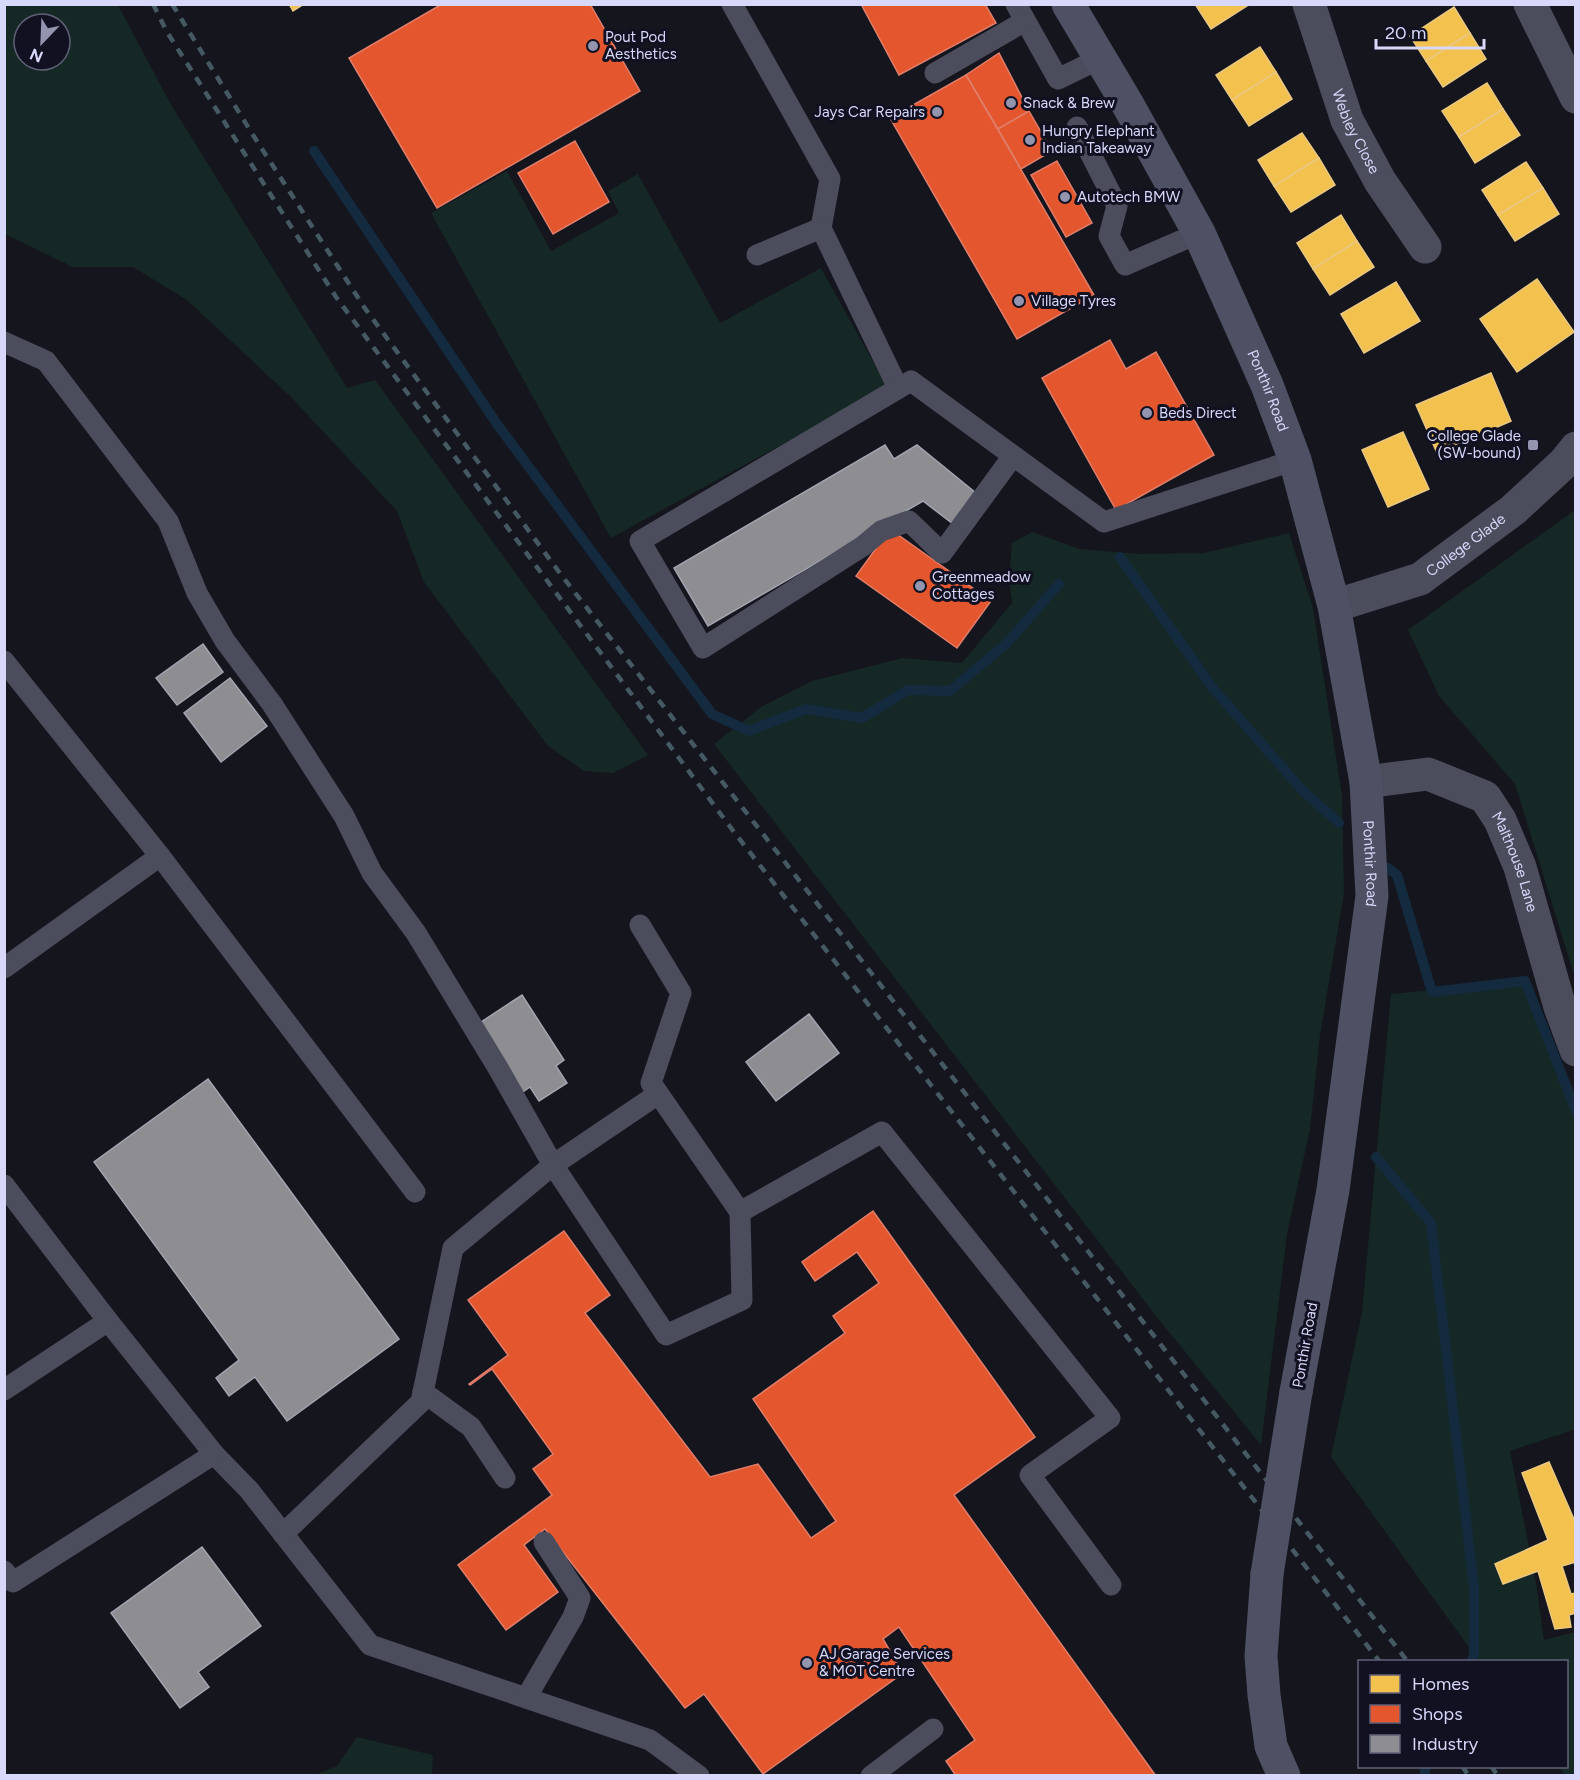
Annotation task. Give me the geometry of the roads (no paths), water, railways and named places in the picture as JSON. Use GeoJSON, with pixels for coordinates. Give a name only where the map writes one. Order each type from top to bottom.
{"type":"FeatureCollection","features":[{"type":"Feature","properties":{"kind":"main road","name":"Ponthir Road"},"geometry":{"type":"LineString","coordinates":[[1068,4],[1128,105],[1199,233],[1267,385],[1295,460],[1334,606],[1366,782],[1372,896],[1333,1190],[1296,1392],[1267,1574],[1262,1656],[1264,1695],[1271,1746],[1284,1776]]}},
{"type":"Feature","properties":{"kind":"street","name":"Webley Close"},"geometry":{"type":"LineString","coordinates":[[1309,4],[1347,120],[1380,181],[1425,247]]}},
{"type":"Feature","properties":{"kind":"street"},"geometry":{"type":"LineString","coordinates":[[1530,4],[1575,98]]}},
{"type":"Feature","properties":{"kind":"street","name":"College Glade"},"geometry":{"type":"LineString","coordinates":[[1334,606],[1420,579],[1513,510],[1564,463],[1575,448]]}},
{"type":"Feature","properties":{"kind":"street","name":"Malthouse Lane"},"geometry":{"type":"LineString","coordinates":[[1366,782],[1428,774],[1485,797],[1500,820],[1520,867],[1560,1007],[1575,1050]]}},
{"type":"Feature","properties":{"kind":"lane"},"geometry":{"type":"LineString","coordinates":[[732,4],[830,179],[821,228],[898,388]]}},
{"type":"Feature","properties":{"kind":"lane"},"geometry":{"type":"LineString","coordinates":[[935,73],[1020,13],[1058,79],[1099,59]]}},
{"type":"Feature","properties":{"kind":"lane"},"geometry":{"type":"LineString","coordinates":[[1077,127],[1118,206],[1109,236],[1125,265],[1199,233]]}},
{"type":"Feature","properties":{"kind":"lane"},"geometry":{"type":"LineString","coordinates":[[757,255],[821,228]]}},
{"type":"Feature","properties":{"kind":"lane"},"geometry":{"type":"LineString","coordinates":[[4,342],[45,361],[168,521],[197,593],[225,641],[272,704],[344,816],[372,873],[416,933],[498,1068],[553,1165],[666,1335],[742,1300],[740,1212],[651,1083],[681,993],[640,926]]}},
{"type":"Feature","properties":{"kind":"lane"},"geometry":{"type":"LineString","coordinates":[[1013,456],[942,553],[909,521],[880,531],[863,546],[703,648],[640,541],[910,381],[1104,522],[1295,460]]}},
{"type":"Feature","properties":{"kind":"lane"},"geometry":{"type":"LineString","coordinates":[[4,661],[160,856],[415,1192]]}},
{"type":"Feature","properties":{"kind":"lane"},"geometry":{"type":"LineString","coordinates":[[4,968],[160,856]]}},
{"type":"Feature","properties":{"kind":"lane"},"geometry":{"type":"LineString","coordinates":[[283,1534],[421,1402],[453,1248],[553,1165],[658,1094]]}},
{"type":"Feature","properties":{"kind":"lane"},"geometry":{"type":"LineString","coordinates":[[740,1212],[882,1132],[1110,1418],[1030,1475],[1111,1585]]}},
{"type":"Feature","properties":{"kind":"lane"},"geometry":{"type":"LineString","coordinates":[[4,1185],[108,1321],[214,1454],[249,1490],[370,1645],[650,1740],[699,1776]]}},
{"type":"Feature","properties":{"kind":"lane"},"geometry":{"type":"LineString","coordinates":[[4,1390],[108,1321]]}},
{"type":"Feature","properties":{"kind":"lane"},"geometry":{"type":"LineString","coordinates":[[423,1392],[471,1427],[505,1478]]}},
{"type":"Feature","properties":{"kind":"lane"},"geometry":{"type":"LineString","coordinates":[[7,1581],[214,1454]]}},
{"type":"Feature","properties":{"kind":"lane"},"geometry":{"type":"LineString","coordinates":[[526,1698],[573,1617],[580,1598],[544,1542]]}},
{"type":"Feature","properties":{"kind":"lane"},"geometry":{"type":"LineString","coordinates":[[871,1776],[933,1729]]}},
{"type":"Feature","properties":{"kind":"waterway"},"geometry":{"type":"LineString","coordinates":[[314,151],[497,424],[712,714],[749,731],[806,709],[862,718],[908,690],[950,691],[1007,643],[1059,584]]}},
{"type":"Feature","properties":{"kind":"waterway"},"geometry":{"type":"LineString","coordinates":[[1120,557],[1212,687],[1303,791],[1339,823]]}},
{"type":"Feature","properties":{"kind":"waterway"},"geometry":{"type":"LineString","coordinates":[[1388,868],[1397,875],[1432,992],[1525,981],[1576,1111]]}},
{"type":"Feature","properties":{"kind":"waterway"},"geometry":{"type":"LineString","coordinates":[[1376,1157],[1431,1223],[1474,1587],[1474,1655],[1472,1660]]}},
{"type":"Feature","properties":{"kind":"waterway"},"geometry":{"type":"LineString","coordinates":[[1425,1768],[1425,1776]]}},
{"type":"Feature","properties":{"kind":"railway"},"geometry":{"type":"LineString","coordinates":[[153,4],[167,32],[336,297],[734,832],[1378,1660]]}},
{"type":"Feature","properties":{"kind":"railway"},"geometry":{"type":"LineString","coordinates":[[172,4],[364,307],[562,576],[1406,1660]]}},
{"type":"Feature","properties":{"kind":"railway"},"geometry":{"type":"LineString","coordinates":[[1463,1768],[1469,1776]]}},
{"type":"Feature","properties":{"kind":"railway"},"geometry":{"type":"LineString","coordinates":[[1492,1768],[1498,1776]]}},
{"type":"Feature","properties":{"kind":"place","name":"Pout Pod Aesthetics"},"geometry":{"type":"Point","coordinates":[593,46]}},
{"type":"Feature","properties":{"kind":"place","name":"Snack & Brew"},"geometry":{"type":"Point","coordinates":[1011,103]}},
{"type":"Feature","properties":{"kind":"place","name":"Jays Car Repairs"},"geometry":{"type":"Point","coordinates":[937,112]}},
{"type":"Feature","properties":{"kind":"place","name":"Hungry Elephant Indian Takeaway"},"geometry":{"type":"Point","coordinates":[1030,140]}},
{"type":"Feature","properties":{"kind":"place","name":"Autotech BMW"},"geometry":{"type":"Point","coordinates":[1065,197]}},
{"type":"Feature","properties":{"kind":"place","name":"Village Tyres"},"geometry":{"type":"Point","coordinates":[1019,301]}},
{"type":"Feature","properties":{"kind":"place","name":"Beds Direct"},"geometry":{"type":"Point","coordinates":[1147,413]}},
{"type":"Feature","properties":{"kind":"place","name":"College Glade (SW-bound)"},"geometry":{"type":"Point","coordinates":[1533,445]}},
{"type":"Feature","properties":{"kind":"place","name":"Greenmeadow Cottages"},"geometry":{"type":"Point","coordinates":[920,586]}},
{"type":"Feature","properties":{"kind":"place","name":"AJ Garage Services & MOT Centre"},"geometry":{"type":"Point","coordinates":[807,1663]}}]}
